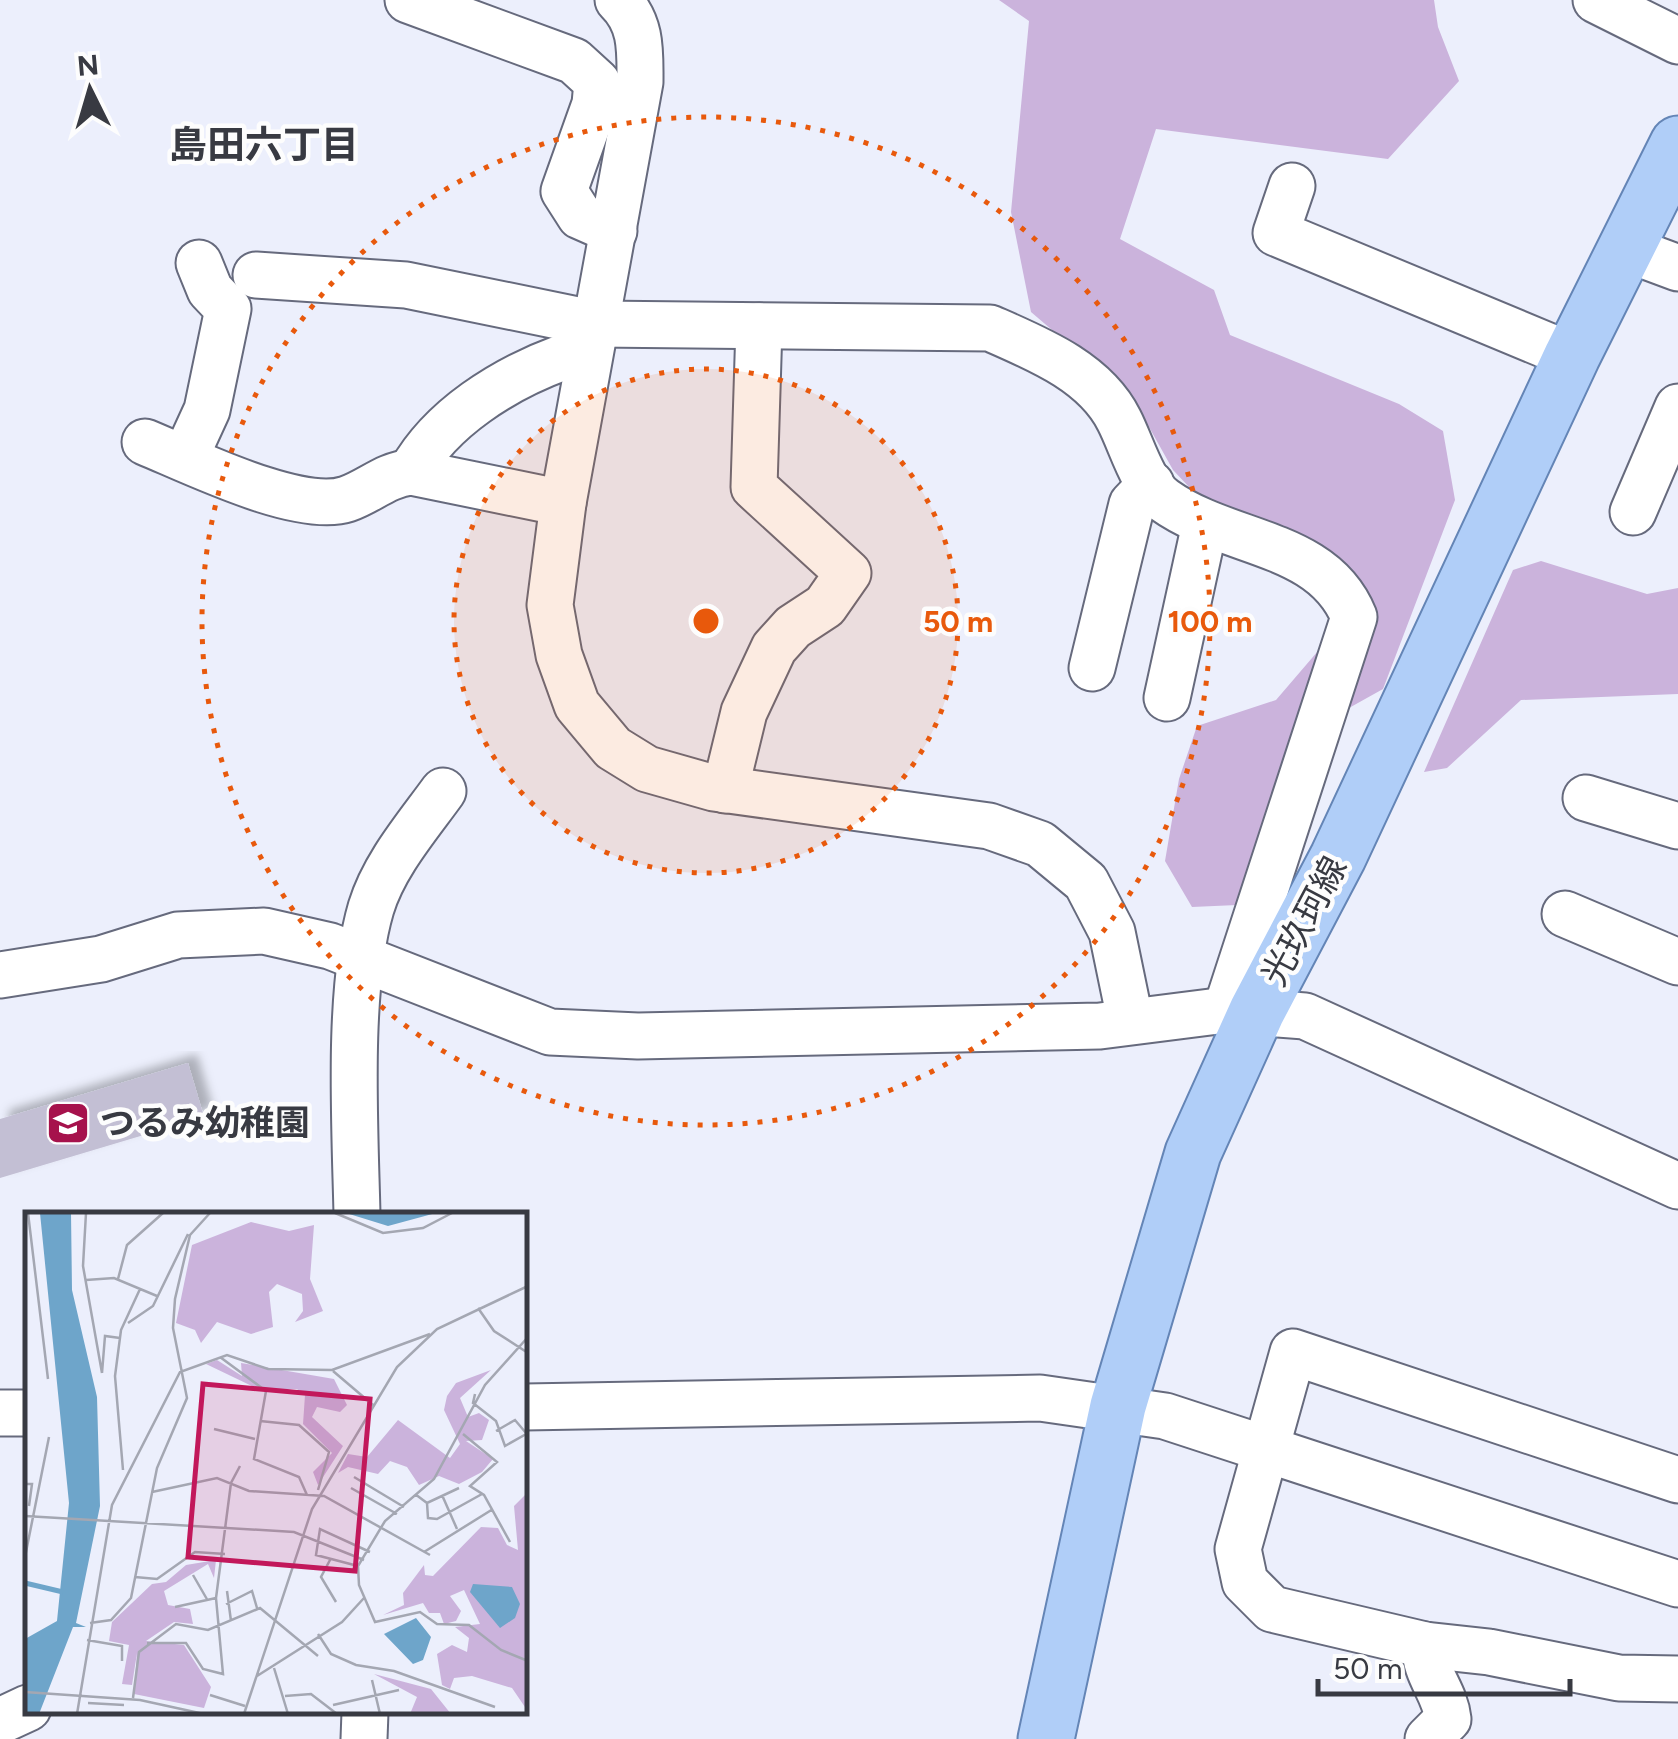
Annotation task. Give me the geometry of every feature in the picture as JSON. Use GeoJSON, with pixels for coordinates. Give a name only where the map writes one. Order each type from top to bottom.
{"type":"FeatureCollection","features":[{"type":"Feature","properties":{"kind":"main road","name":"光玖珂線"},"geometry":{"type":"LineString","coordinates":[[1046,1739],[1118,1406],[1193,1153],[1242,1010],[1371,789],[1572,356],[1678,144]]}},
{"type":"Feature","properties":{"kind":"street"},"geometry":{"type":"LineString","coordinates":[[408,0],[574,60],[597,82],[595,104],[564,190],[580,216],[614,230]]}},
{"type":"Feature","properties":{"kind":"street"},"geometry":{"type":"LineString","coordinates":[[618,0],[632,13],[638,34],[640,82],[563,504],[550,604],[559,656],[577,706],[612,748],[647,769],[725,790],[989,826],[1040,844],[1086,882],[1112,932],[1130,1019]]}},
{"type":"Feature","properties":{"kind":"street"},"geometry":{"type":"LineString","coordinates":[[1596,0],[1678,41]]}},
{"type":"Feature","properties":{"kind":"street"},"geometry":{"type":"LineString","coordinates":[[1292,186],[1276,233],[1572,356]]}},
{"type":"Feature","properties":{"kind":"street"},"geometry":{"type":"LineString","coordinates":[[1627,249],[1678,268]]}},
{"type":"Feature","properties":{"kind":"street"},"geometry":{"type":"LineString","coordinates":[[199,263],[210,290],[228,309],[208,410],[165,450],[259,488],[321,503],[347,499],[390,475],[411,472],[563,504]]}},
{"type":"Feature","properties":{"kind":"street"},"geometry":{"type":"LineString","coordinates":[[256,275],[406,285],[598,324],[990,328],[1036,348],[1098,388],[1161,498],[1205,524],[1318,566],[1345,593],[1354,617],[1242,1010]]}},
{"type":"Feature","properties":{"kind":"street"},"geometry":{"type":"LineString","coordinates":[[725,790],[744,712],[774,648],[793,626],[825,606],[848,573],[754,487],[759,326]]}},
{"type":"Feature","properties":{"kind":"street"},"geometry":{"type":"LineString","coordinates":[[411,472],[424,449],[511,376],[561,358]]}},
{"type":"Feature","properties":{"kind":"street"},"geometry":{"type":"LineString","coordinates":[[1633,512],[1678,407]]}},
{"type":"Feature","properties":{"kind":"street"},"geometry":{"type":"LineString","coordinates":[[1092,668],[1132,504],[1151,484]]}},
{"type":"Feature","properties":{"kind":"street"},"geometry":{"type":"LineString","coordinates":[[1167,698],[1205,524]]}},
{"type":"Feature","properties":{"kind":"street"},"geometry":{"type":"LineString","coordinates":[[356,1212],[359,961],[372,905],[398,854],[443,791]]}},
{"type":"Feature","properties":{"kind":"street"},"geometry":{"type":"LineString","coordinates":[[1586,798],[1678,826]]}},
{"type":"Feature","properties":{"kind":"street"},"geometry":{"type":"LineString","coordinates":[[1565,914],[1678,962]]}},
{"type":"Feature","properties":{"kind":"street"},"geometry":{"type":"LineString","coordinates":[[0,975],[100,959],[178,935],[220,930],[264,931],[330,946],[359,961],[550,1032],[638,1036],[1100,1026],[1130,1019],[1242,1010],[1304,1016],[1678,1186]]}},
{"type":"Feature","properties":{"kind":"street"},"geometry":{"type":"LineString","coordinates":[[1678,1480],[1293,1352],[1238,1550],[1244,1582],[1272,1609],[1425,1646],[1489,1652],[1619,1678],[1678,1679]]}},
{"type":"Feature","properties":{"kind":"street"},"geometry":{"type":"LineString","coordinates":[[528,1407],[1021,1398],[1118,1406],[1264,1447],[1678,1584]]}},
{"type":"Feature","properties":{"kind":"street"},"geometry":{"type":"LineString","coordinates":[[0,1414],[25,1413]]}},
{"type":"Feature","properties":{"kind":"street"},"geometry":{"type":"LineString","coordinates":[[1425,1646],[1424,1664],[1448,1718],[1428,1739]]}},
{"type":"Feature","properties":{"kind":"street"},"geometry":{"type":"LineString","coordinates":[[0,1722],[25,1710]]}},
{"type":"Feature","properties":{"kind":"street"},"geometry":{"type":"LineString","coordinates":[[364,1739],[365,1714]]}},
{"type":"Feature","properties":{"kind":"shaded area"},"geometry":{"type":"Polygon","coordinates":[[[999,0],[1434,0],[1438,27],[1459,81],[1388,159],[1156,129],[1120,239],[1214,290],[1230,335],[1399,404],[1443,431],[1455,500],[1383,689],[1306,732],[1237,905],[1192,907],[1165,861],[1179,779],[1197,726],[1276,700],[1336,630],[1352,579],[1206,505],[1173,470],[1134,400],[1031,312],[1011,212],[1029,21],[999,0]]]}},
{"type":"Feature","properties":{"kind":"shaded area"},"geometry":{"type":"Polygon","coordinates":[[[1541,561],[1647,594],[1678,588],[1678,694],[1521,700],[1447,768],[1424,772],[1513,570],[1541,561]]]}},
{"type":"Feature","properties":{"kind":"building"},"geometry":{"type":"Polygon","coordinates":[[[188,1063],[204,1117],[0,1178],[0,1119],[188,1063]]]}},
{"type":"Feature","properties":{"kind":"place","name":"つるみ幼稚園"},"geometry":{"type":"Point","coordinates":[68,1123]}},
{"type":"Feature","properties":{"kind":"district","name":"島田六丁目"},"geometry":{"type":"Point","coordinates":[264,145]}}]}
